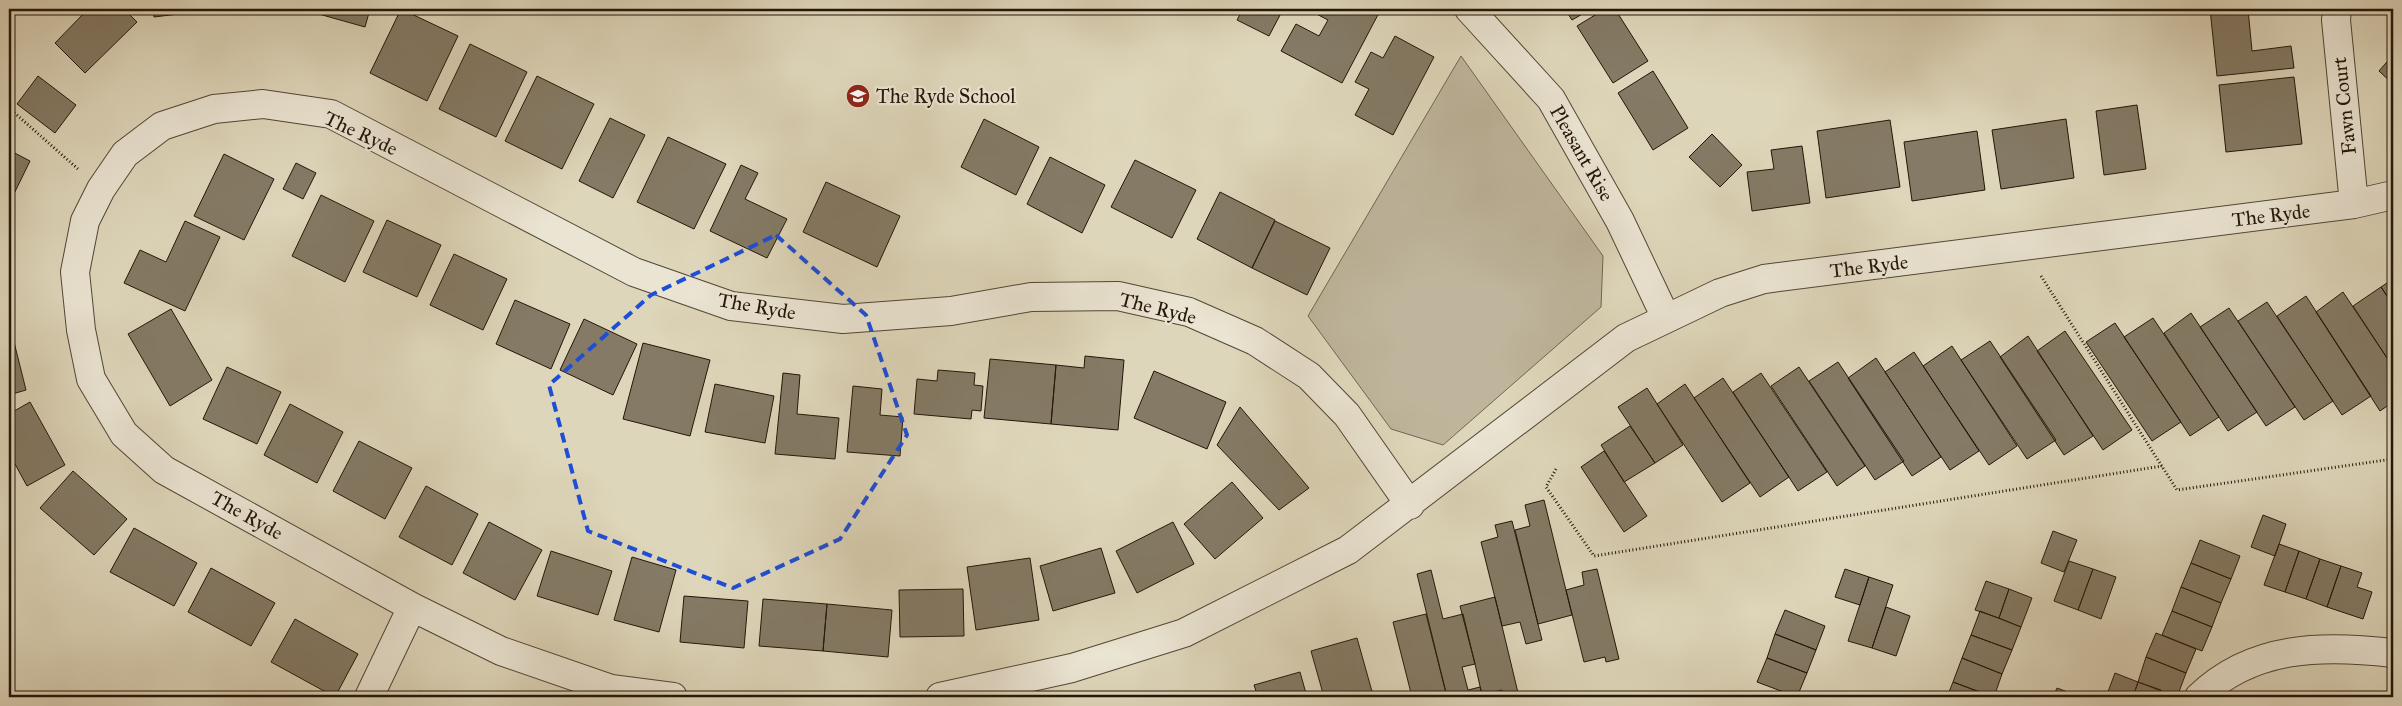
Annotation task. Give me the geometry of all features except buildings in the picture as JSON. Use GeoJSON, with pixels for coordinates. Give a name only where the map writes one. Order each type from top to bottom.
{"type":"FeatureCollection","features":[{"type":"Feature","properties":{"kind":"street","name":"Pleasant Rise"},"geometry":{"type":"LineString","coordinates":[[1470,9],[1552,99],[1620,221],[1666,318]]}},
{"type":"Feature","properties":{"kind":"street","name":"Fawn Court"},"geometry":{"type":"LineString","coordinates":[[2337,9],[2336,20],[2354,204]]}},
{"type":"Feature","properties":{"kind":"street","name":"The Ryde"},"geometry":{"type":"LineString","coordinates":[[673,697],[610,689],[501,651],[412,607],[164,470],[124,434],[91,379],[80,330],[75,272],[85,221],[102,189],[125,154],[162,126],[214,109],[263,104],[331,114],[634,272],[731,306],[843,319],[951,311],[1031,297],[1118,296],[1189,312],[1255,341],[1309,376],[1347,415],[1410,505]]}},
{"type":"Feature","properties":{"kind":"street","name":"The Ryde"},"geometry":{"type":"LineString","coordinates":[[940,697],[1072,668],[1184,633],[1348,550],[1410,505],[1626,338],[1720,293],[1764,279],[2354,204],[2393,195]]}},
{"type":"Feature","properties":{"kind":"street"},"geometry":{"type":"LineString","coordinates":[[368,697],[412,607]]}},
{"type":"Feature","properties":{"kind":"street"},"geometry":{"type":"LineString","coordinates":[[2199,697],[2217,680],[2274,655],[2317,648],[2352,648],[2393,653]]}},
{"type":"Feature","properties":{"kind":"path"},"geometry":{"type":"LineString","coordinates":[[9,108],[102,189]]}},
{"type":"Feature","properties":{"kind":"path"},"geometry":{"type":"LineString","coordinates":[[2022,246],[2178,490],[2393,459]]}},
{"type":"Feature","properties":{"kind":"path"},"geometry":{"type":"LineString","coordinates":[[1556,469],[1546,487],[1594,556],[2162,466]]}},
{"type":"Feature","properties":{"kind":"highlighted area"},"geometry":{"type":"Polygon","coordinates":[[[776,235],[866,315],[907,435],[840,539],[733,588],[588,531],[549,385],[651,295],[776,235]]]}},
{"type":"Feature","properties":{"kind":"shaded area"},"geometry":{"type":"Polygon","coordinates":[[[1461,56],[1603,256],[1601,307],[1443,445],[1391,429],[1308,316],[1461,56]]]}},
{"type":"Feature","properties":{"kind":"place","name":"The Ryde School"},"geometry":{"type":"Point","coordinates":[858,96]}}]}
